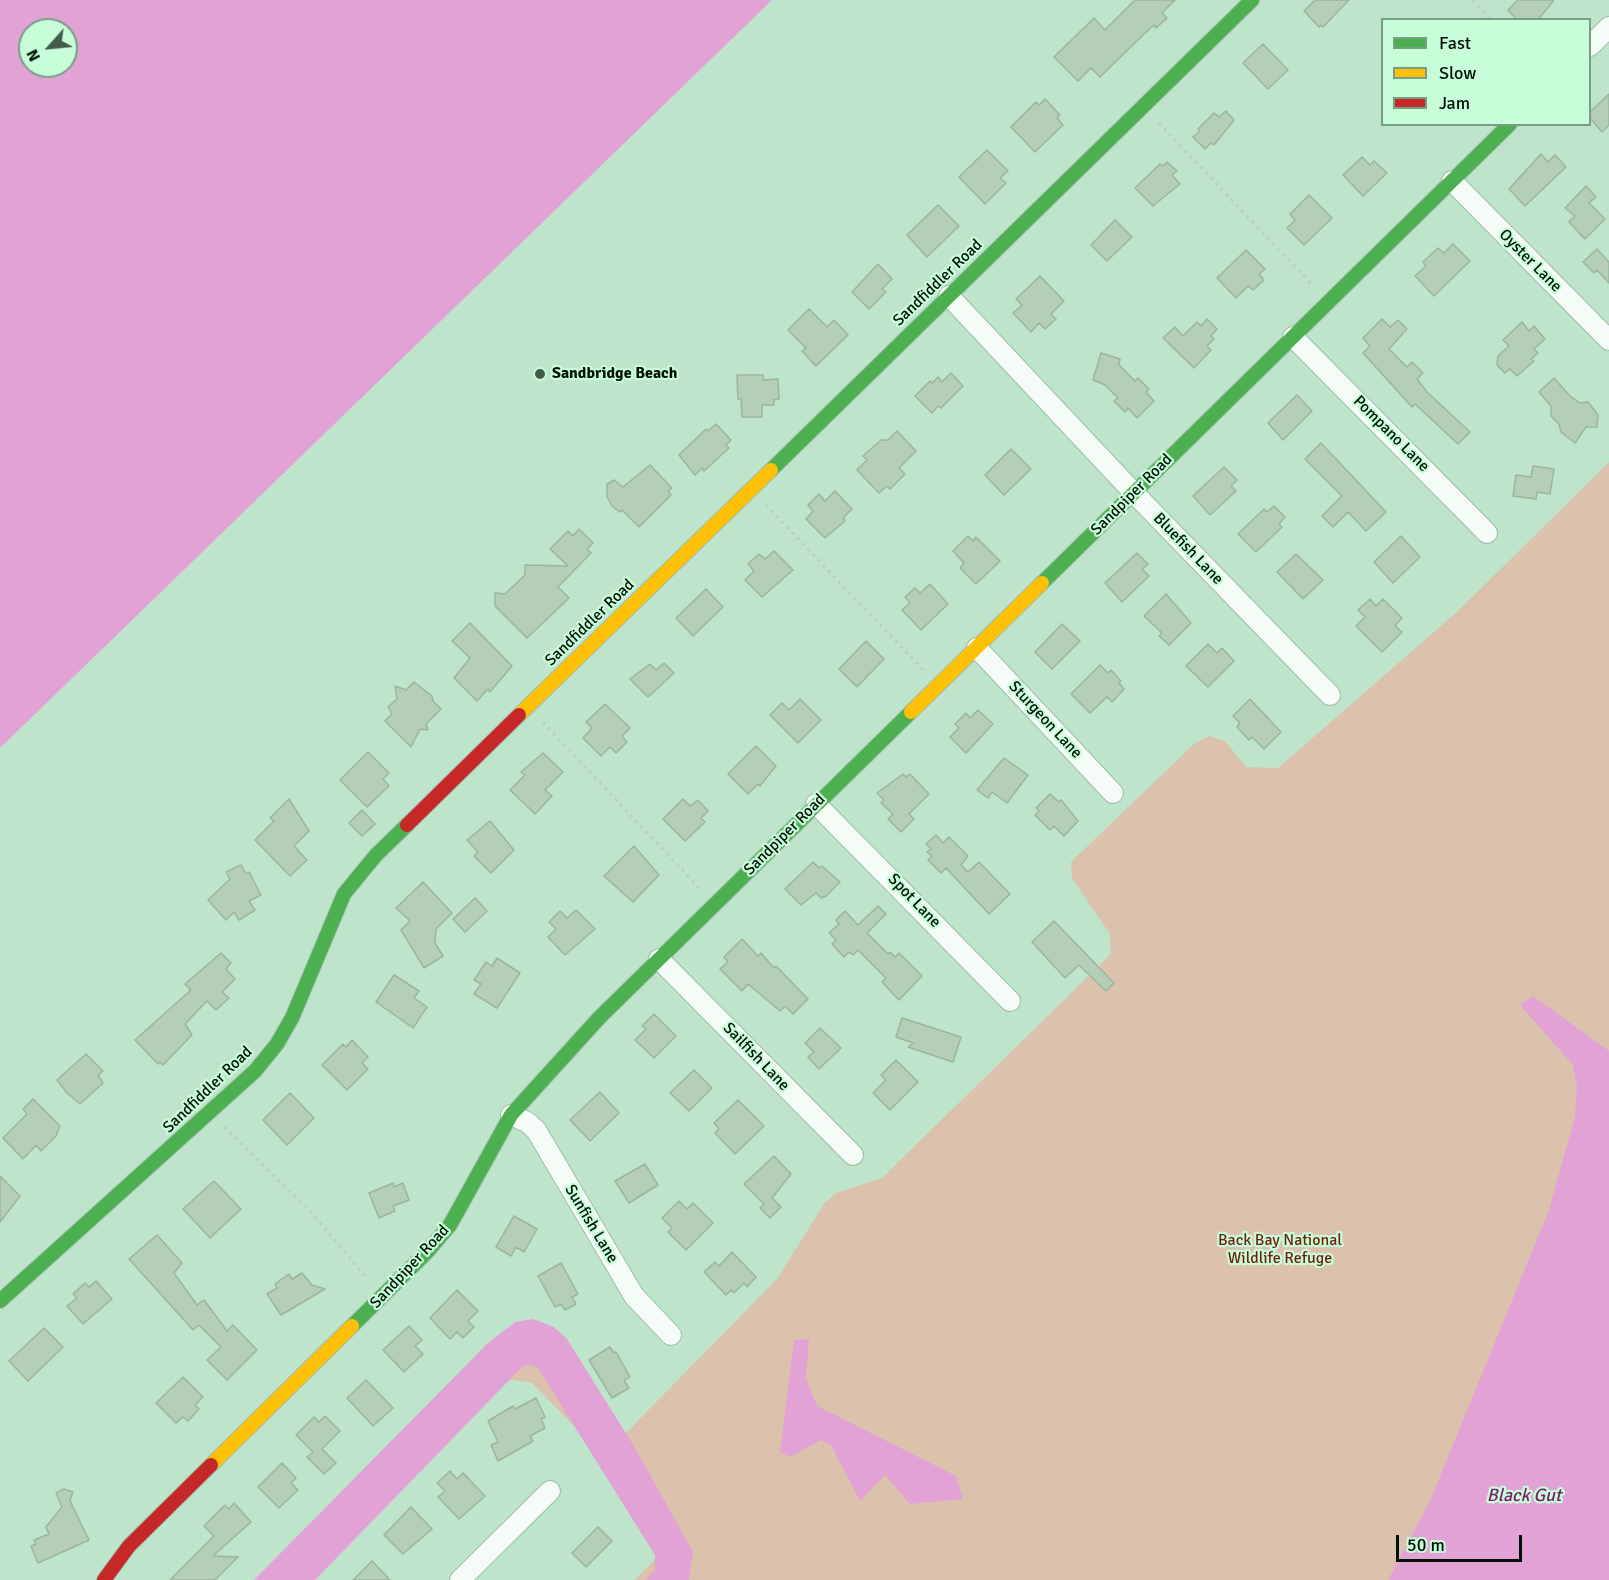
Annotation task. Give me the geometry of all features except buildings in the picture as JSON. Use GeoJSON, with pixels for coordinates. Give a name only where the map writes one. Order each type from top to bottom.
{"type":"FeatureCollection","features":[{"type":"Feature","properties":{"kind":"street","name":"Sandfiddler Road"},"geometry":{"type":"LineString","coordinates":[[0,1300],[255,1071],[277,1044],[303,994],[333,915],[344,894],[359,874],[528,706],[1252,0]]}},
{"type":"Feature","properties":{"kind":"street"},"geometry":{"type":"LineString","coordinates":[[1591,45],[1609,27]]}},
{"type":"Feature","properties":{"kind":"street","name":"Sandpiper Road"},"geometry":{"type":"LineString","coordinates":[[104,1580],[129,1546],[384,1298],[450,1225],[511,1115],[599,1018],[1508,126]]}},
{"type":"Feature","properties":{"kind":"street","name":"Oyster Lane"},"geometry":{"type":"LineString","coordinates":[[1452,182],[1609,340]]}},
{"type":"Feature","properties":{"kind":"street","name":"Bluefish Lane"},"geometry":{"type":"LineString","coordinates":[[949,296],[1134,493],[1330,695]]}},
{"type":"Feature","properties":{"kind":"street","name":"Pompano Lane"},"geometry":{"type":"LineString","coordinates":[[1293,337],[1487,533]]}},
{"type":"Feature","properties":{"kind":"street","name":"Sturgeon Lane"},"geometry":{"type":"LineString","coordinates":[[977,648],[1113,793]]}},
{"type":"Feature","properties":{"kind":"street","name":"Spot Lane"},"geometry":{"type":"LineString","coordinates":[[816,804],[1010,1001]]}},
{"type":"Feature","properties":{"kind":"street","name":"Sailfish Lane"},"geometry":{"type":"LineString","coordinates":[[659,959],[853,1155]]}},
{"type":"Feature","properties":{"kind":"street","name":"Sunfish Lane"},"geometry":{"type":"LineString","coordinates":[[511,1115],[527,1122],[536,1130],[634,1296],[671,1335]]}},
{"type":"Feature","properties":{"kind":"street"},"geometry":{"type":"LineString","coordinates":[[460,1580],[550,1491]]}},
{"type":"Feature","properties":{"kind":"path"},"geometry":{"type":"LineString","coordinates":[[1472,0],[1489,18]]}},
{"type":"Feature","properties":{"kind":"path"},"geometry":{"type":"LineString","coordinates":[[1143,106],[1328,302]]}},
{"type":"Feature","properties":{"kind":"path"},"geometry":{"type":"LineString","coordinates":[[751,489],[938,685]]}},
{"type":"Feature","properties":{"kind":"path"},"geometry":{"type":"LineString","coordinates":[[528,706],[715,905]]}},
{"type":"Feature","properties":{"kind":"path"},"geometry":{"type":"LineString","coordinates":[[210,1113],[309,1210],[384,1298]]}},
{"type":"Feature","properties":{"kind":"green space","name":"Back Bay National Wildlife Refuge"},"geometry":{"type":"Polygon","coordinates":[[[1609,462],[1609,1580],[634,1580],[665,1550],[662,1517],[532,1383],[500,1378],[528,1346],[620,1439],[777,1279],[824,1204],[836,1193],[882,1178],[1111,954],[1110,934],[1072,878],[1071,862],[1195,743],[1209,736],[1225,741],[1246,767],[1278,768],[1458,611],[1609,462]]]}},
{"type":"Feature","properties":{"kind":"water"},"geometry":{"type":"Polygon","coordinates":[[[0,0],[772,0],[0,748],[0,0]]]}},
{"type":"Feature","properties":{"kind":"water","name":"Black Gut"},"geometry":{"type":"Polygon","coordinates":[[[1533,996],[1609,1051],[1609,1580],[1388,1580],[1430,1501],[1549,1210],[1575,1117],[1577,1086],[1573,1065],[1520,1005],[1533,996]]]}},
{"type":"Feature","properties":{"kind":"water"},"geometry":{"type":"Polygon","coordinates":[[[533,1319],[554,1327],[567,1339],[635,1448],[693,1552],[689,1580],[645,1580],[655,1570],[655,1555],[538,1368],[531,1365],[523,1366],[315,1580],[254,1580],[487,1344],[515,1322],[533,1319]]]}},
{"type":"Feature","properties":{"kind":"water"},"geometry":{"type":"Polygon","coordinates":[[[809,1339],[806,1378],[817,1406],[956,1476],[963,1499],[910,1504],[885,1475],[860,1501],[831,1445],[821,1440],[790,1457],[780,1452],[794,1340],[809,1339]]]}},
{"type":"Feature","properties":{"kind":"traffic: fast"},"geometry":{"type":"LineString","coordinates":[[771,470],[1252,0]]}},
{"type":"Feature","properties":{"kind":"traffic: fast"},"geometry":{"type":"LineString","coordinates":[[1042,583],[1508,126]]}},
{"type":"Feature","properties":{"kind":"traffic: fast"},"geometry":{"type":"LineString","coordinates":[[352,1326],[427,1252],[450,1225],[511,1115],[599,1018],[911,712]]}},
{"type":"Feature","properties":{"kind":"traffic: fast"},"geometry":{"type":"LineString","coordinates":[[0,1301],[255,1071],[277,1044],[292,1018],[344,894],[376,855],[407,825]]}},
{"type":"Feature","properties":{"kind":"traffic: slow"},"geometry":{"type":"LineString","coordinates":[[519,715],[771,470]]}},
{"type":"Feature","properties":{"kind":"traffic: slow"},"geometry":{"type":"LineString","coordinates":[[911,712],[1042,583]]}},
{"type":"Feature","properties":{"kind":"traffic: slow"},"geometry":{"type":"LineString","coordinates":[[211,1465],[352,1326]]}},
{"type":"Feature","properties":{"kind":"traffic: jam"},"geometry":{"type":"LineString","coordinates":[[407,825],[519,715]]}},
{"type":"Feature","properties":{"kind":"traffic: jam"},"geometry":{"type":"LineString","coordinates":[[104,1580],[129,1546],[211,1465]]}},
{"type":"Feature","properties":{"kind":"place","name":"Sandbridge Beach"},"geometry":{"type":"Point","coordinates":[540,374]}}]}
